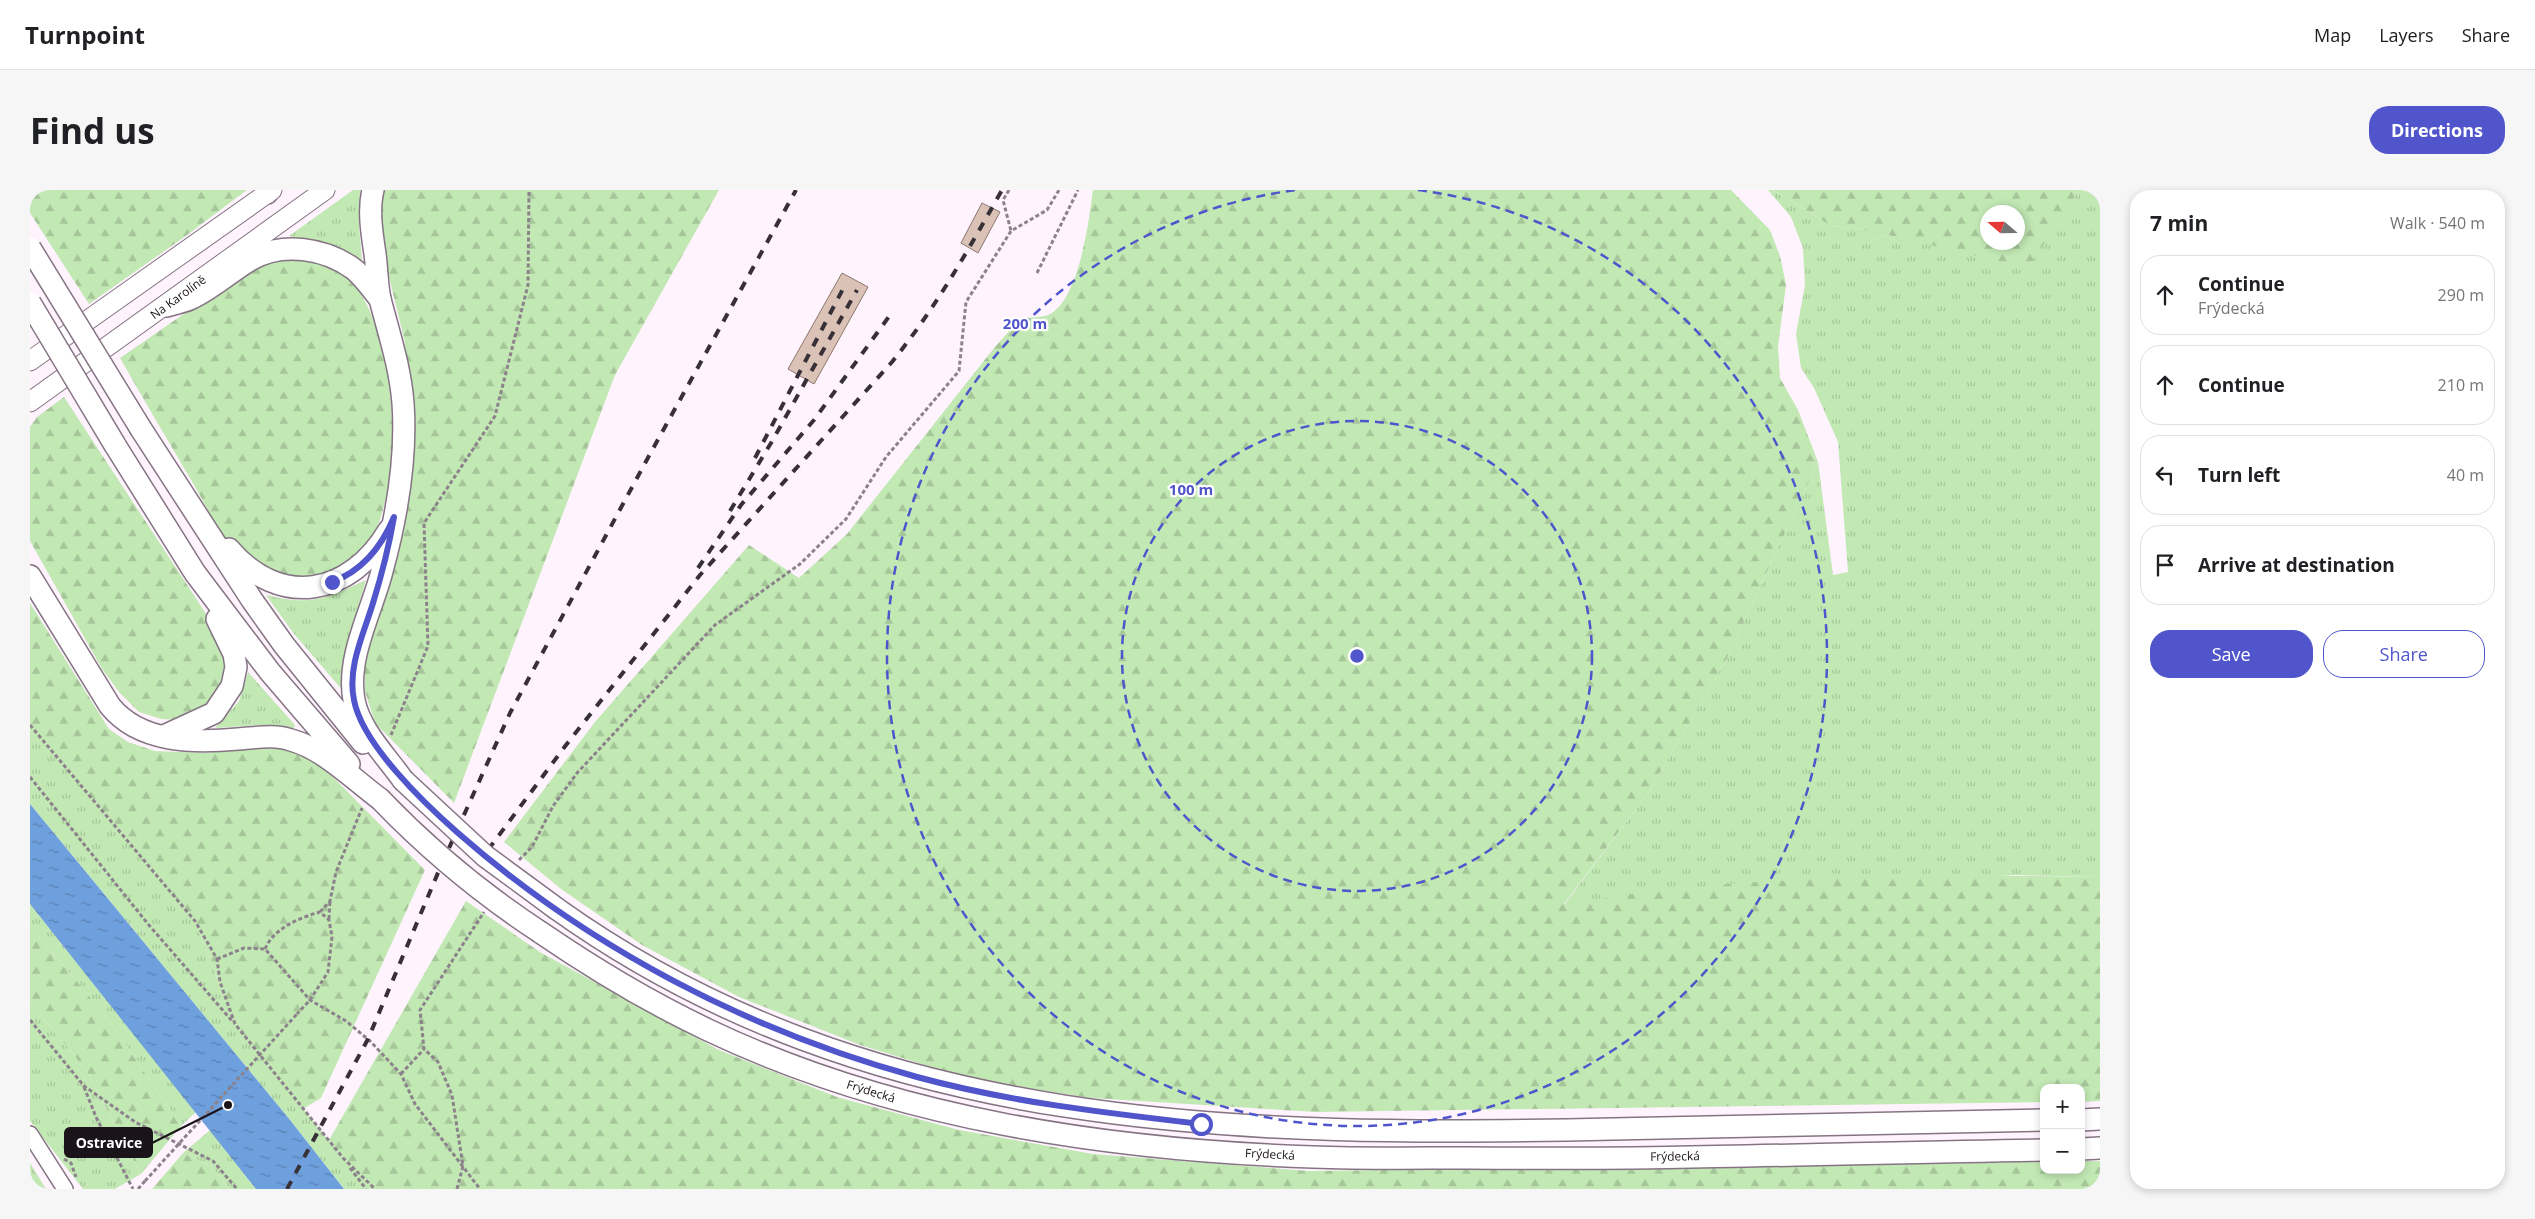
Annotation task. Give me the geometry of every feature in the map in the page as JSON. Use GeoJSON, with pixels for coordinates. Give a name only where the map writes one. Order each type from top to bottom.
{"type":"FeatureCollection","features":[{"type":"Feature","properties":{"kind":"main road"},"geometry":{"type":"LineString","coordinates":[[373,190],[372,233],[380,298],[398,366],[403,409],[402,466],[394,517],[382,573],[358,648],[352,685],[354,700],[362,721],[396,773]]}},
{"type":"Feature","properties":{"kind":"main road"},"geometry":{"type":"LineString","coordinates":[[30,248],[184,499],[284,645],[362,743],[478,850],[557,908],[635,958],[754,1020],[915,1076],[972,1090],[1090,1111],[1201,1124],[1423,1131],[1534,1131],[2040,1120]]}},
{"type":"Feature","properties":{"kind":"main road"},"geometry":{"type":"LineString","coordinates":[[167,306],[192,298],[251,259],[291,249],[318,252],[338,259],[356,271],[380,298]]}},
{"type":"Feature","properties":{"kind":"main road"},"geometry":{"type":"LineString","coordinates":[[30,303],[114,445],[195,574],[270,672],[372,795]]}},
{"type":"Feature","properties":{"kind":"main road"},"geometry":{"type":"LineString","coordinates":[[184,499],[248,568],[265,579],[294,588],[319,586],[350,574],[374,552],[388,531],[394,517]]}},
{"type":"Feature","properties":{"kind":"main road"},"geometry":{"type":"LineString","coordinates":[[164,736],[214,713],[225,700],[234,681],[234,654],[195,574]]}},
{"type":"Feature","properties":{"kind":"main road"},"geometry":{"type":"LineString","coordinates":[[30,576],[120,719],[137,729],[164,736],[203,742],[268,737],[292,740],[322,756],[372,795]]}},
{"type":"Feature","properties":{"kind":"main road","name":"Frýdecká"},"geometry":{"type":"LineString","coordinates":[[372,795],[462,875],[540,932],[632,990],[710,1031],[780,1060],[843,1083],[903,1101],[968,1117],[1090,1138],[1200,1150],[1322,1157],[1533,1159],[2040,1150]]}},
{"type":"Feature","properties":{"kind":"main road"},"geometry":{"type":"LineString","coordinates":[[2085,1120],[2100,1119]]}},
{"type":"Feature","properties":{"kind":"main road"},"geometry":{"type":"LineString","coordinates":[[2085,1149],[2100,1148]]}},
{"type":"Feature","properties":{"kind":"street","name":"Na Karolíně"},"geometry":{"type":"LineString","coordinates":[[30,402],[167,306],[325,190]]}},
{"type":"Feature","properties":{"kind":"street"},"geometry":{"type":"LineString","coordinates":[[30,362],[269,191]]}},
{"type":"Feature","properties":{"kind":"street"},"geometry":{"type":"LineString","coordinates":[[30,1134],[65,1189]]}},
{"type":"Feature","properties":{"kind":"path"},"geometry":{"type":"LineString","coordinates":[[390,738],[428,646],[424,523],[494,416],[528,285],[529,190]]}},
{"type":"Feature","properties":{"kind":"path"},"geometry":{"type":"LineString","coordinates":[[1008,190],[1003,200],[1011,231]]}},
{"type":"Feature","properties":{"kind":"path"},"geometry":{"type":"LineString","coordinates":[[515,863],[532,847],[552,806],[577,773],[715,625],[800,564],[846,519],[886,457],[959,371],[966,302],[1011,231],[1047,210],[1059,190]]}},
{"type":"Feature","properties":{"kind":"path"},"geometry":{"type":"LineString","coordinates":[[1036,272],[1078,190]]}},
{"type":"Feature","properties":{"kind":"path"},"geometry":{"type":"LineString","coordinates":[[30,725],[195,921],[217,959],[220,982],[235,1024]]}},
{"type":"Feature","properties":{"kind":"path"},"geometry":{"type":"LineString","coordinates":[[30,777],[148,924],[235,1024],[366,1189]]}},
{"type":"Feature","properties":{"kind":"path"},"geometry":{"type":"LineString","coordinates":[[138,1189],[310,1000],[328,972],[332,937],[329,920],[330,901],[336,872],[372,795]]}},
{"type":"Feature","properties":{"kind":"path"},"geometry":{"type":"LineString","coordinates":[[265,949],[271,936],[320,912],[330,901]]}},
{"type":"Feature","properties":{"kind":"path"},"geometry":{"type":"LineString","coordinates":[[457,1189],[464,1166],[452,1095],[438,1062],[424,1049],[420,1010],[489,905]]}},
{"type":"Feature","properties":{"kind":"path"},"geometry":{"type":"LineString","coordinates":[[320,912],[329,920]]}},
{"type":"Feature","properties":{"kind":"path"},"geometry":{"type":"LineString","coordinates":[[217,959],[244,948],[265,949],[310,1000],[346,1021],[370,1041],[401,1074],[415,1104],[480,1189]]}},
{"type":"Feature","properties":{"kind":"path"},"geometry":{"type":"LineString","coordinates":[[30,1020],[84,1086],[135,1122],[213,1160],[237,1189]]}},
{"type":"Feature","properties":{"kind":"path"},"geometry":{"type":"LineString","coordinates":[[401,1074],[424,1049]]}},
{"type":"Feature","properties":{"kind":"path"},"geometry":{"type":"LineString","coordinates":[[84,1086],[96,1118],[133,1189]]}},
{"type":"Feature","properties":{"kind":"path"},"geometry":{"type":"LineString","coordinates":[[343,1158],[375,1189]]}},
{"type":"Feature","properties":{"kind":"green space"},"geometry":{"type":"Polygon","coordinates":[[[30,190],[247,190],[89,304],[30,213],[30,190]]]}},
{"type":"Feature","properties":{"kind":"green space"},"geometry":{"type":"Polygon","coordinates":[[[353,190],[360,190],[359,226],[362,260],[316,241],[289,236],[353,190]]]}},
{"type":"Feature","properties":{"kind":"green space"},"geometry":{"type":"Polygon","coordinates":[[[384,190],[719,190],[615,375],[454,803],[375,723],[365,691],[365,658],[414,433],[405,343],[378,221],[384,190]]]}},
{"type":"Feature","properties":{"kind":"green space"},"geometry":{"type":"Polygon","coordinates":[[[1093,190],[1731,190],[1770,230],[1780,256],[1786,285],[1778,346],[1780,378],[1798,410],[1818,462],[1726,660],[1648,793],[1564,904],[1636,893],[1702,886],[1816,879],[1930,876],[2100,877],[2100,1101],[2085,1102],[2085,1084],[2040,1084],[2040,1102],[1316,1112],[1091,1098],[971,1079],[860,1045],[739,997],[642,945],[561,889],[504,842],[595,722],[749,545],[799,578],[847,534],[994,348],[1021,318],[1045,316],[1059,307],[1068,294],[1075,278],[1089,220],[1093,190]]]}},
{"type":"Feature","properties":{"kind":"green space"},"geometry":{"type":"Polygon","coordinates":[[[1768,190],[1773,190],[1831,226],[1863,229],[1877,239],[1888,235],[2028,267],[2079,190],[2086,190],[2100,200],[2100,877],[2014,875],[1564,905],[1648,793],[1726,660],[1818,462],[1833,575],[1848,572],[1838,442],[1814,388],[1801,368],[1796,334],[1805,285],[1803,248],[1791,217],[1768,190]]]}},
{"type":"Feature","properties":{"kind":"green space"},"geometry":{"type":"Polygon","coordinates":[[[1773,190],[2079,190],[2028,268],[1888,235],[1877,239],[1863,229],[1831,226],[1773,190]]]}},
{"type":"Feature","properties":{"kind":"green space"},"geometry":{"type":"Polygon","coordinates":[[[298,258],[311,260],[336,269],[347,277],[365,302],[379,337],[388,379],[392,425],[390,470],[382,512],[368,545],[346,568],[315,578],[299,580],[284,578],[259,565],[235,548],[223,535],[120,358],[256,264],[298,258]]]}},
{"type":"Feature","properties":{"kind":"green space"},"geometry":{"type":"Polygon","coordinates":[[[64,397],[222,638],[226,667],[220,689],[207,705],[178,720],[161,719],[139,712],[119,692],[102,669],[30,541],[30,427],[37,417],[64,397]]]}},
{"type":"Feature","properties":{"kind":"green space"},"geometry":{"type":"Polygon","coordinates":[[[366,580],[347,644],[344,692],[294,634],[266,595],[295,600],[317,599],[366,580]]]}},
{"type":"Feature","properties":{"kind":"green space"},"geometry":{"type":"Polygon","coordinates":[[[30,603],[109,729],[128,742],[155,751],[208,753],[260,745],[298,750],[330,774],[425,870],[321,1098],[303,1109],[235,1024],[195,921],[30,724],[30,603]]]}},
{"type":"Feature","properties":{"kind":"green space"},"geometry":{"type":"Polygon","coordinates":[[[248,672],[295,725],[294,728],[258,725],[215,728],[239,701],[248,672]]]}},
{"type":"Feature","properties":{"kind":"green space"},"geometry":{"type":"Polygon","coordinates":[[[30,724],[195,921],[235,1024],[343,1158],[375,1189],[344,1189],[290,1120],[30,804],[30,724]]]}},
{"type":"Feature","properties":{"kind":"green space"},"geometry":{"type":"Polygon","coordinates":[[[466,901],[540,952],[719,1050],[837,1097],[959,1130],[1093,1154],[1309,1171],[2040,1162],[2040,1174],[2085,1174],[2085,1161],[2100,1161],[2100,1189],[375,1189],[343,1158],[329,1140],[466,901]]]}},
{"type":"Feature","properties":{"kind":"green space"},"geometry":{"type":"Polygon","coordinates":[[[30,904],[196,1112],[181,1126],[106,1016],[30,926],[30,904]]]}},
{"type":"Feature","properties":{"kind":"green space"},"geometry":{"type":"Polygon","coordinates":[[[30,926],[106,1016],[181,1126],[141,1174],[86,1070],[30,1002],[30,926]]]}},
{"type":"Feature","properties":{"kind":"green space"},"geometry":{"type":"Polygon","coordinates":[[[30,1002],[86,1070],[141,1174],[115,1189],[83,1189],[30,1121],[30,1002]]]}},
{"type":"Feature","properties":{"kind":"green space"},"geometry":{"type":"Polygon","coordinates":[[[210,1130],[256,1189],[229,1189],[211,1166],[183,1153],[210,1130]]]}},
{"type":"Feature","properties":{"kind":"green space"},"geometry":{"type":"Polygon","coordinates":[[[183,1153],[211,1166],[229,1189],[152,1189],[183,1153]]]}},
{"type":"Feature","properties":{"kind":"green space"},"geometry":{"type":"Polygon","coordinates":[[[30,1163],[46,1189],[30,1189],[30,1163]]]}},
{"type":"Feature","properties":{"kind":"water"},"geometry":{"type":"Polygon","coordinates":[[[30,804],[290,1120],[344,1189],[256,1189],[30,904],[30,804]]]}},
{"type":"Feature","properties":{"kind":"building"},"geometry":{"type":"Polygon","coordinates":[[[982,203],[1000,212],[978,253],[961,243],[982,203]]]}},
{"type":"Feature","properties":{"kind":"building"},"geometry":{"type":"Polygon","coordinates":[[[842,273],[868,287],[814,384],[788,369],[842,273]]]}},
{"type":"Feature","properties":{"kind":"railway"},"geometry":{"type":"LineString","coordinates":[[287,1189],[368,1039],[440,868],[510,713],[796,190]]}},
{"type":"Feature","properties":{"kind":"railway"},"geometry":{"type":"LineString","coordinates":[[488,850],[566,745],[700,575],[892,362],[923,320],[964,257],[1002,190]]}},
{"type":"Feature","properties":{"kind":"railway"},"geometry":{"type":"LineString","coordinates":[[755,458],[846,283]]}},
{"type":"Feature","properties":{"kind":"railway"},"geometry":{"type":"LineString","coordinates":[[730,511],[771,443],[857,290]]}},
{"type":"Feature","properties":{"kind":"railway"},"geometry":{"type":"LineString","coordinates":[[698,568],[741,505],[814,420],[893,311]]}},
{"type":"Feature","properties":{"kind":"place","name":"Ostravice"},"geometry":{"type":"Point","coordinates":[228,1105]}},
{"type":"Feature","properties":{"kind":"route"},"geometry":{"type":"LineString","coordinates":[[332,582],[350,574],[368,558],[384,538],[394,517],[382,573],[356,657],[352,685],[357,711],[374,741],[402,780],[418,796],[485,856],[575,922],[643,963],[719,1004],[790,1034],[853,1056],[943,1084],[972,1090],[1090,1111],[1201,1124]]}}]}
